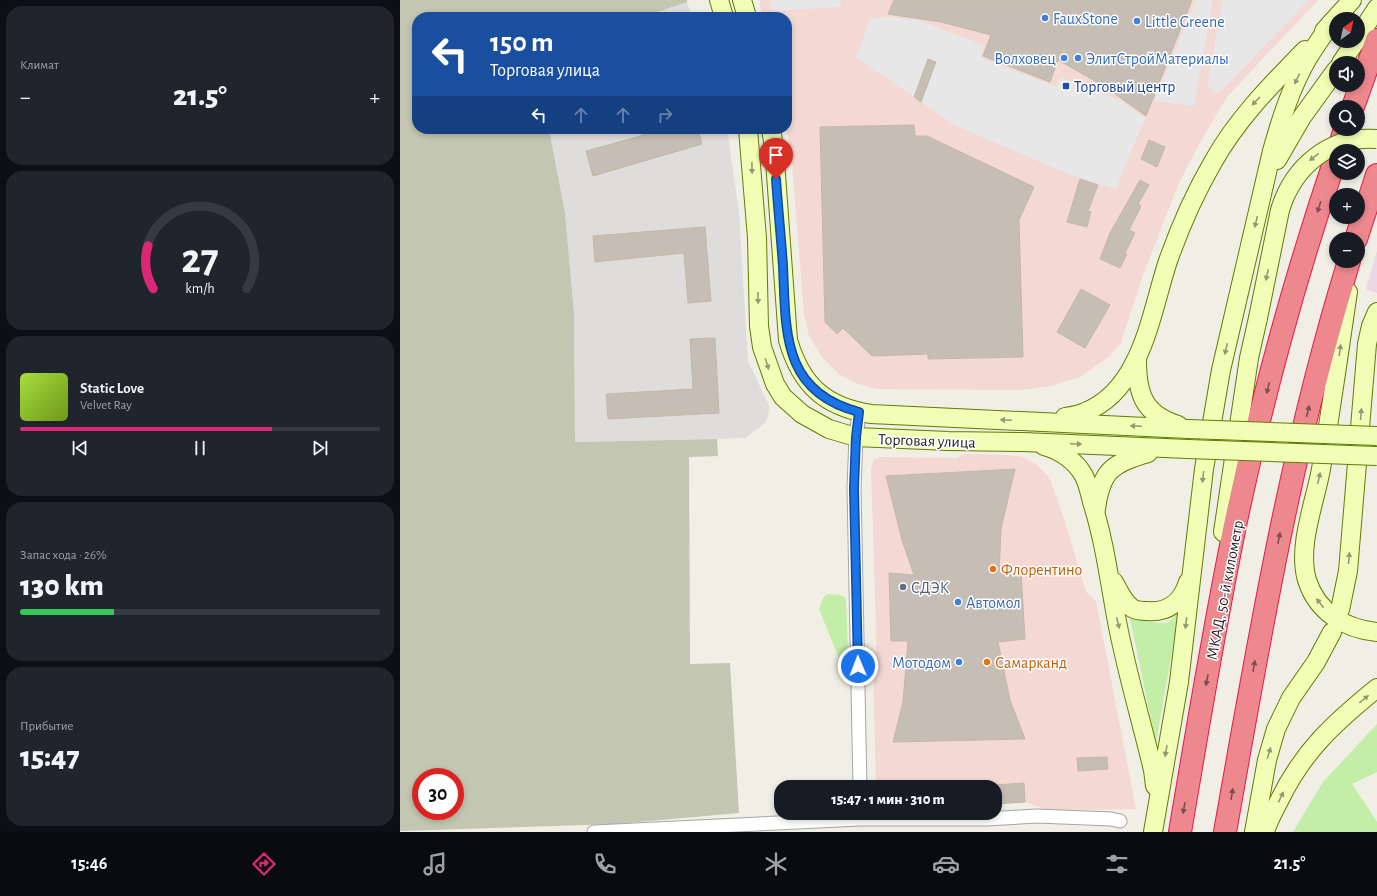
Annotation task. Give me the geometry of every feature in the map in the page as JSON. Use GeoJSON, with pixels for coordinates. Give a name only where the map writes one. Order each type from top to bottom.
{"type":"FeatureCollection","features":[{"type":"Feature","properties":{"kind":"highway"},"geometry":{"type":"LineString","coordinates":[[1356,100],[1377,40]]}},
{"type":"Feature","properties":{"kind":"highway"},"geometry":{"type":"LineString","coordinates":[[1358,232],[1377,175]]}},
{"type":"Feature","properties":{"kind":"highway","name":"МКАД, 50-й километр"},"geometry":{"type":"LineString","coordinates":[[1180,832],[1237,517],[1278,350],[1298,276],[1329,179]]}},
{"type":"Feature","properties":{"kind":"highway"},"geometry":{"type":"LineString","coordinates":[[1225,832],[1281,526],[1321,362],[1349,268]]}},
{"type":"Feature","properties":{"kind":"street"},"geometry":{"type":"LineString","coordinates":[[719,0],[723,12]]}},
{"type":"Feature","properties":{"kind":"street"},"geometry":{"type":"LineString","coordinates":[[742,0],[746,12]]}},
{"type":"Feature","properties":{"kind":"street"},"geometry":{"type":"LineString","coordinates":[[1341,12],[1352,0]]}},
{"type":"Feature","properties":{"kind":"street"},"geometry":{"type":"LineString","coordinates":[[1365,26],[1377,8]]}},
{"type":"Feature","properties":{"kind":"street"},"geometry":{"type":"LineString","coordinates":[[1044,422],[1085,413],[1114,394],[1127,377],[1138,358],[1168,261],[1184,219],[1213,161],[1231,131],[1252,105],[1329,25]]}},
{"type":"Feature","properties":{"kind":"street"},"geometry":{"type":"LineString","coordinates":[[1153,832],[1179,682],[1204,469],[1221,370],[1281,120],[1295,84],[1308,58],[1329,26]]}},
{"type":"Feature","properties":{"kind":"street"},"geometry":{"type":"LineString","coordinates":[[1265,184],[1294,131],[1329,80]]}},
{"type":"Feature","properties":{"kind":"street","name":"Торговая улица"},"geometry":{"type":"LineString","coordinates":[[748,134],[757,238],[759,326],[762,347],[775,384],[792,406],[808,418],[829,429],[856,437],[1377,456]]}},
{"type":"Feature","properties":{"kind":"street","name":"Торговая улица"},"geometry":{"type":"LineString","coordinates":[[772,134],[787,328],[793,358],[803,377],[816,392],[829,401],[859,412],[1188,429],[1377,436]]}},
{"type":"Feature","properties":{"kind":"street"},"geometry":{"type":"LineString","coordinates":[[1214,643],[1215,582],[1234,469],[1249,358],[1280,210],[1284,198],[1296,176],[1314,158],[1335,145],[1360,139],[1377,139]]}},
{"type":"Feature","properties":{"kind":"street"},"geometry":{"type":"LineString","coordinates":[[1350,268],[1333,395],[1321,471],[1305,546],[1304,562],[1306,578],[1311,591],[1331,616],[1352,628],[1377,632]]}},
{"type":"Feature","properties":{"kind":"street"},"geometry":{"type":"LineString","coordinates":[[1340,610],[1348,571],[1367,344],[1371,326],[1377,312]]}},
{"type":"Feature","properties":{"kind":"street"},"geometry":{"type":"LineString","coordinates":[[1138,358],[1137,380],[1140,395],[1146,404],[1170,423],[1188,429]]}},
{"type":"Feature","properties":{"kind":"street"},"geometry":{"type":"LineString","coordinates":[[859,412],[856,437],[854,488],[860,780]]}},
{"type":"Feature","properties":{"kind":"street"},"geometry":{"type":"LineString","coordinates":[[1023,442],[1052,448],[1068,457],[1077,465],[1084,477],[1095,512],[1109,571],[1116,617],[1153,770],[1157,803]]}},
{"type":"Feature","properties":{"kind":"street"},"geometry":{"type":"LineString","coordinates":[[1095,512],[1102,483],[1117,464],[1125,459],[1164,448]]}},
{"type":"Feature","properties":{"kind":"street"},"geometry":{"type":"LineString","coordinates":[[1109,571],[1121,596],[1132,608],[1156,612],[1168,609],[1177,602],[1185,592],[1192,570]]}},
{"type":"Feature","properties":{"kind":"street"},"geometry":{"type":"LineString","coordinates":[[1254,832],[1266,760],[1276,729],[1291,698],[1316,662],[1332,632]]}},
{"type":"Feature","properties":{"kind":"street"},"geometry":{"type":"LineString","coordinates":[[1265,832],[1286,787],[1302,759],[1326,732],[1377,688]]}},
{"type":"Feature","properties":{"kind":"street"},"geometry":{"type":"LineString","coordinates":[[1002,818],[1037,816],[1111,819],[1120,821]]}},
{"type":"Feature","properties":{"kind":"street"},"geometry":{"type":"LineString","coordinates":[[594,832],[794,820]]}},
{"type":"Feature","properties":{"kind":"shaded area"},"geometry":{"type":"Polygon","coordinates":[[[400,0],[687,0],[687,2],[658,12],[412,12],[412,134],[550,134],[565,213],[574,313],[575,442],[717,439],[718,456],[689,457],[690,664],[730,663],[739,813],[616,824],[400,831],[400,0]]]}},
{"type":"Feature","properties":{"kind":"shaded area"},"geometry":{"type":"Polygon","coordinates":[[[759,0],[1318,0],[1227,97],[1203,137],[1179,183],[1143,275],[1121,343],[1110,356],[1080,377],[1051,386],[1021,390],[876,389],[858,384],[839,374],[822,357],[809,336],[804,314],[791,151],[787,134],[792,134],[792,12],[762,12],[759,0]]]}},
{"type":"Feature","properties":{"kind":"shaded area"},"geometry":{"type":"Polygon","coordinates":[[[770,0],[841,0],[840,7],[772,11],[770,0]]]}},
{"type":"Feature","properties":{"kind":"shaded area"},"geometry":{"type":"Polygon","coordinates":[[[1196,0],[1213,0],[1194,106],[1154,101],[1196,0]]]}},
{"type":"Feature","properties":{"kind":"shaded area"},"geometry":{"type":"Polygon","coordinates":[[[1223,0],[1309,0],[1218,94],[1207,86],[1223,0]]]}},
{"type":"Feature","properties":{"kind":"shaded area"},"geometry":{"type":"Polygon","coordinates":[[[687,2],[690,12],[658,12],[687,2]]]}},
{"type":"Feature","properties":{"kind":"shaded area"},"geometry":{"type":"Polygon","coordinates":[[[886,17],[918,20],[984,45],[980,57],[1056,87],[1060,77],[1121,101],[1145,118],[1116,189],[1073,176],[956,126],[856,57],[870,19],[886,17]]]}},
{"type":"Feature","properties":{"kind":"shaded area"},"geometry":{"type":"Polygon","coordinates":[[[550,134],[728,134],[739,212],[748,361],[770,408],[766,422],[746,438],[575,442],[574,313],[565,213],[550,134]]]}},
{"type":"Feature","properties":{"kind":"shaded area"},"geometry":{"type":"Polygon","coordinates":[[[1377,251],[1377,293],[1376,293],[1366,289],[1377,251]]]}},
{"type":"Feature","properties":{"kind":"shaded area"},"geometry":{"type":"Polygon","coordinates":[[[963,454],[1008,455],[1023,457],[1035,463],[1049,477],[1062,512],[1086,592],[1096,601],[1136,809],[1048,810],[1025,802],[1002,804],[1002,780],[876,780],[873,664],[876,652],[876,627],[871,468],[874,459],[882,457],[957,458],[963,454]]]}},
{"type":"Feature","properties":{"kind":"green space"},"geometry":{"type":"Polygon","coordinates":[[[827,594],[839,595],[845,597],[846,600],[849,683],[819,609],[823,598],[827,594]]]}},
{"type":"Feature","properties":{"kind":"green space"},"geometry":{"type":"Polygon","coordinates":[[[1179,612],[1156,743],[1129,614],[1150,622],[1167,623],[1179,612]]]}},
{"type":"Feature","properties":{"kind":"green space"},"geometry":{"type":"Polygon","coordinates":[[[1377,724],[1377,772],[1352,784],[1377,822],[1377,832],[1293,832],[1323,782],[1377,724]]]}},
{"type":"Feature","properties":{"kind":"building","name":"ЭлитСтройМатериалы"},"geometry":{"type":"Polygon","coordinates":[[[894,0],[1192,0],[1146,116],[1104,86],[1058,60],[1050,82],[983,56],[991,35],[941,22],[888,14],[894,0]]]}},
{"type":"Feature","properties":{"kind":"building"},"geometry":{"type":"Polygon","coordinates":[[[928,59],[936,62],[921,102],[914,97],[928,59]]]}},
{"type":"Feature","properties":{"kind":"building"},"geometry":{"type":"Polygon","coordinates":[[[914,125],[915,136],[927,136],[1034,187],[1019,220],[1023,357],[928,359],[928,354],[872,356],[843,328],[837,334],[825,322],[820,127],[914,125]]]}},
{"type":"Feature","properties":{"kind":"building"},"geometry":{"type":"Polygon","coordinates":[[[699,134],[702,144],[593,176],[586,151],[644,135],[699,134]]]}},
{"type":"Feature","properties":{"kind":"building"},"geometry":{"type":"Polygon","coordinates":[[[1149,140],[1165,147],[1157,167],[1141,159],[1149,140]]]}},
{"type":"Feature","properties":{"kind":"building"},"geometry":{"type":"Polygon","coordinates":[[[1080,179],[1098,185],[1088,211],[1091,212],[1087,227],[1067,222],[1080,179]]]}},
{"type":"Feature","properties":{"kind":"building"},"geometry":{"type":"Polygon","coordinates":[[[1140,180],[1149,185],[1138,204],[1141,206],[1129,230],[1135,233],[1125,253],[1127,254],[1120,268],[1100,259],[1110,233],[1140,180]]]}},
{"type":"Feature","properties":{"kind":"building"},"geometry":{"type":"Polygon","coordinates":[[[705,227],[711,301],[688,303],[684,253],[595,262],[593,236],[705,227]]]}},
{"type":"Feature","properties":{"kind":"building"},"geometry":{"type":"Polygon","coordinates":[[[1081,289],[1110,305],[1085,348],[1057,332],[1081,289]]]}},
{"type":"Feature","properties":{"kind":"building"},"geometry":{"type":"Polygon","coordinates":[[[715,338],[719,413],[608,419],[606,394],[693,389],[690,339],[715,338]]]}},
{"type":"Feature","properties":{"kind":"building"},"geometry":{"type":"Polygon","coordinates":[[[1015,469],[1001,529],[999,574],[1021,572],[1025,639],[998,642],[1010,700],[1025,739],[893,742],[903,702],[908,641],[891,641],[889,573],[914,575],[902,540],[886,476],[1015,469]]]}},
{"type":"Feature","properties":{"kind":"building"},"geometry":{"type":"Polygon","coordinates":[[[1107,757],[1108,769],[1078,771],[1077,758],[1107,757]]]}},
{"type":"Feature","properties":{"kind":"building"},"geometry":{"type":"Polygon","coordinates":[[[1024,783],[1025,802],[1002,804],[1002,785],[1024,783]]]}},
{"type":"Feature","properties":{"kind":"place","name":"FauxStone"},"geometry":{"type":"Point","coordinates":[1045,18]}},
{"type":"Feature","properties":{"kind":"place","name":"Little Greene"},"geometry":{"type":"Point","coordinates":[1137,21]}},
{"type":"Feature","properties":{"kind":"place","name":"Волховец"},"geometry":{"type":"Point","coordinates":[1064,58]}},
{"type":"Feature","properties":{"kind":"place","name":"ЭлитСтройМатериалы"},"geometry":{"type":"Point","coordinates":[1078,58]}},
{"type":"Feature","properties":{"kind":"place","name":"Торговый центр"},"geometry":{"type":"Point","coordinates":[1066,86]}},
{"type":"Feature","properties":{"kind":"place","name":"Флорентино"},"geometry":{"type":"Point","coordinates":[993,569]}},
{"type":"Feature","properties":{"kind":"place","name":"СДЭК"},"geometry":{"type":"Point","coordinates":[903,587]}},
{"type":"Feature","properties":{"kind":"place","name":"Автомол"},"geometry":{"type":"Point","coordinates":[958,602]}},
{"type":"Feature","properties":{"kind":"place","name":"Мотодом"},"geometry":{"type":"Point","coordinates":[959,662]}},
{"type":"Feature","properties":{"kind":"place","name":"Самарканд"},"geometry":{"type":"Point","coordinates":[987,662]}},
{"type":"Feature","properties":{"kind":"route"},"geometry":{"type":"LineString","coordinates":[[776,179],[788,340],[793,358],[803,377],[816,392],[829,401],[859,412],[856,437],[854,488],[858,612],[858,666]]}}]}
